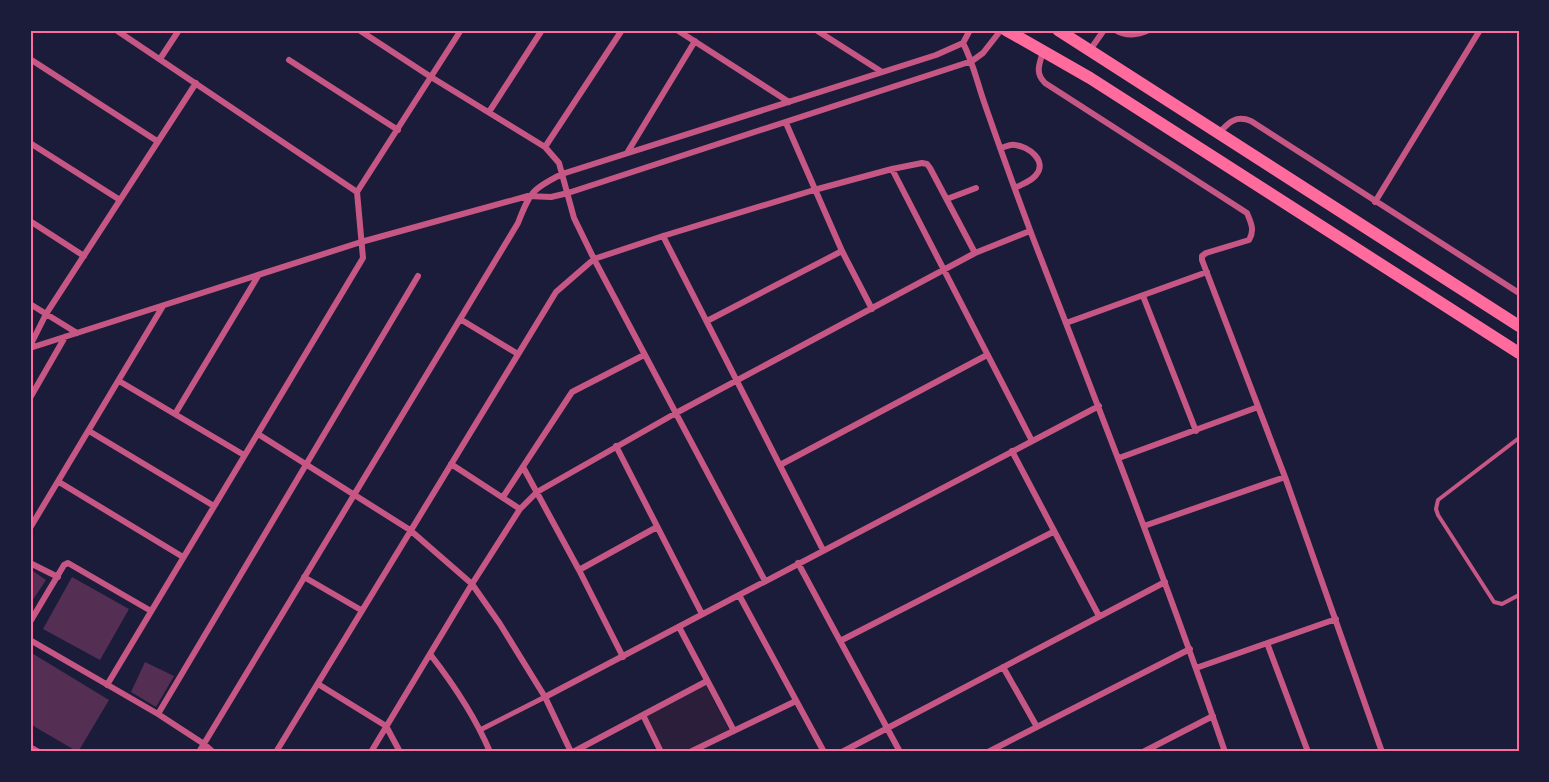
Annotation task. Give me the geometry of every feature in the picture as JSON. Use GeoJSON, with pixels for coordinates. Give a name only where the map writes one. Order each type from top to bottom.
{"type":"FeatureCollection","features":[{"type":"Feature","properties":{"kind":"main road"},"geometry":{"type":"LineString","coordinates":[[1006,30],[1100,84],[1519,353]]}},
{"type":"Feature","properties":{"kind":"main road"},"geometry":{"type":"LineString","coordinates":[[1058,30],[1519,326]]}},
{"type":"Feature","properties":{"kind":"street"},"geometry":{"type":"LineString","coordinates":[[116,30],[357,192]]}},
{"type":"Feature","properties":{"kind":"street"},"geometry":{"type":"LineString","coordinates":[[160,59],[180,30]]}},
{"type":"Feature","properties":{"kind":"street"},"geometry":{"type":"LineString","coordinates":[[359,30],[545,147],[559,163],[574,218],[594,259],[765,581]]}},
{"type":"Feature","properties":{"kind":"street"},"geometry":{"type":"LineString","coordinates":[[107,685],[363,258],[357,192],[461,30]]}},
{"type":"Feature","properties":{"kind":"street"},"geometry":{"type":"LineString","coordinates":[[489,112],[542,30]]}},
{"type":"Feature","properties":{"kind":"street"},"geometry":{"type":"LineString","coordinates":[[545,147],[622,30]]}},
{"type":"Feature","properties":{"kind":"street"},"geometry":{"type":"LineString","coordinates":[[677,30],[789,102]]}},
{"type":"Feature","properties":{"kind":"street"},"geometry":{"type":"LineString","coordinates":[[816,30],[882,72]]}},
{"type":"Feature","properties":{"kind":"street"},"geometry":{"type":"LineString","coordinates":[[199,752],[518,223],[528,196],[562,174],[936,55],[963,42],[970,30]]}},
{"type":"Feature","properties":{"kind":"street"},"geometry":{"type":"LineString","coordinates":[[30,347],[362,242],[528,196],[551,197],[568,193],[786,123],[972,61],[983,53],[1001,30]]}},
{"type":"Feature","properties":{"kind":"street"},"geometry":{"type":"LineString","coordinates":[[1090,50],[1104,30]]}},
{"type":"Feature","properties":{"kind":"street"},"geometry":{"type":"LineString","coordinates":[[1114,30],[1136,35],[1149,30]]}},
{"type":"Feature","properties":{"kind":"street"},"geometry":{"type":"LineString","coordinates":[[1375,202],[1480,30]]}},
{"type":"Feature","properties":{"kind":"street"},"geometry":{"type":"LineString","coordinates":[[627,153],[695,41]]}},
{"type":"Feature","properties":{"kind":"street"},"geometry":{"type":"LineString","coordinates":[[963,42],[972,61],[982,97],[1030,231],[1119,458],[1190,649],[1225,752]]}},
{"type":"Feature","properties":{"kind":"street"},"geometry":{"type":"LineString","coordinates":[[1043,52],[1037,72],[1045,83],[1247,213],[1253,229],[1249,240],[1202,256],[1285,477],[1382,752]]}},
{"type":"Feature","properties":{"kind":"street"},"geometry":{"type":"LineString","coordinates":[[30,59],[157,141]]}},
{"type":"Feature","properties":{"kind":"street"},"geometry":{"type":"LineString","coordinates":[[289,60],[398,130]]}},
{"type":"Feature","properties":{"kind":"street"},"geometry":{"type":"LineString","coordinates":[[30,347],[46,314],[196,83]]}},
{"type":"Feature","properties":{"kind":"street"},"geometry":{"type":"LineString","coordinates":[[1219,133],[1229,122],[1236,119],[1243,118],[1251,121],[1519,293]]}},
{"type":"Feature","properties":{"kind":"street"},"geometry":{"type":"LineString","coordinates":[[786,123],[842,251],[872,309]]}},
{"type":"Feature","properties":{"kind":"street"},"geometry":{"type":"LineString","coordinates":[[30,143],[120,200]]}},
{"type":"Feature","properties":{"kind":"street"},"geometry":{"type":"LineString","coordinates":[[1000,148],[1016,144],[1033,152],[1037,158],[1039,169],[1036,176],[1015,188]]}},
{"type":"Feature","properties":{"kind":"street"},"geometry":{"type":"LineString","coordinates":[[276,752],[556,292],[594,259],[814,190],[892,169],[927,164],[975,253]]}},
{"type":"Feature","properties":{"kind":"street"},"geometry":{"type":"LineString","coordinates":[[892,169],[1032,441]]}},
{"type":"Feature","properties":{"kind":"street"},"geometry":{"type":"LineString","coordinates":[[947,200],[976,188]]}},
{"type":"Feature","properties":{"kind":"street"},"geometry":{"type":"LineString","coordinates":[[30,221],[84,256]]}},
{"type":"Feature","properties":{"kind":"street"},"geometry":{"type":"LineString","coordinates":[[371,752],[472,584],[520,509],[537,492],[676,413],[975,253],[1030,231]]}},
{"type":"Feature","properties":{"kind":"street"},"geometry":{"type":"LineString","coordinates":[[663,236],[824,550]]}},
{"type":"Feature","properties":{"kind":"street"},"geometry":{"type":"LineString","coordinates":[[706,321],[842,251]]}},
{"type":"Feature","properties":{"kind":"street"},"geometry":{"type":"LineString","coordinates":[[1066,323],[1207,272]]}},
{"type":"Feature","properties":{"kind":"street"},"geometry":{"type":"LineString","coordinates":[[175,414],[258,276]]}},
{"type":"Feature","properties":{"kind":"street"},"geometry":{"type":"LineString","coordinates":[[158,714],[418,276]]}},
{"type":"Feature","properties":{"kind":"street"},"geometry":{"type":"LineString","coordinates":[[1143,296],[1196,430]]}},
{"type":"Feature","properties":{"kind":"street"},"geometry":{"type":"LineString","coordinates":[[30,304],[77,333]]}},
{"type":"Feature","properties":{"kind":"street"},"geometry":{"type":"LineString","coordinates":[[30,528],[163,306]]}},
{"type":"Feature","properties":{"kind":"street"},"geometry":{"type":"LineString","coordinates":[[460,319],[518,354]]}},
{"type":"Feature","properties":{"kind":"street"},"geometry":{"type":"LineString","coordinates":[[30,398],[65,337]]}},
{"type":"Feature","properties":{"kind":"street"},"geometry":{"type":"LineString","coordinates":[[503,497],[572,392],[644,355]]}},
{"type":"Feature","properties":{"kind":"street"},"geometry":{"type":"LineString","coordinates":[[780,465],[987,355]]}},
{"type":"Feature","properties":{"kind":"street"},"geometry":{"type":"LineString","coordinates":[[119,381],[244,455]]}},
{"type":"Feature","properties":{"kind":"street"},"geometry":{"type":"LineString","coordinates":[[480,730],[1099,406]]}},
{"type":"Feature","properties":{"kind":"street"},"geometry":{"type":"LineString","coordinates":[[1119,458],[1258,407]]}},
{"type":"Feature","properties":{"kind":"street"},"geometry":{"type":"LineString","coordinates":[[89,430],[214,506]]}},
{"type":"Feature","properties":{"kind":"street"},"geometry":{"type":"LineString","coordinates":[[258,434],[410,530],[472,584],[501,624],[546,697],[572,752],[707,681]]}},
{"type":"Feature","properties":{"kind":"street"},"geometry":{"type":"LineString","coordinates":[[616,446],[702,614]]}},
{"type":"Feature","properties":{"kind":"street"},"geometry":{"type":"LineString","coordinates":[[1012,451],[1099,616]]}},
{"type":"Feature","properties":{"kind":"street"},"geometry":{"type":"LineString","coordinates":[[451,464],[520,509]]}},
{"type":"Feature","properties":{"kind":"street"},"geometry":{"type":"LineString","coordinates":[[523,467],[623,657]]}},
{"type":"Feature","properties":{"kind":"street"},"geometry":{"type":"LineString","coordinates":[[1144,526],[1285,477]]}},
{"type":"Feature","properties":{"kind":"street"},"geometry":{"type":"LineString","coordinates":[[59,482],[183,557]]}},
{"type":"Feature","properties":{"kind":"street"},"geometry":{"type":"LineString","coordinates":[[579,570],[657,527]]}},
{"type":"Feature","properties":{"kind":"street"},"geometry":{"type":"LineString","coordinates":[[840,641],[1053,532]]}},
{"type":"Feature","properties":{"kind":"street"},"geometry":{"type":"LineString","coordinates":[[30,562],[58,578]]}},
{"type":"Feature","properties":{"kind":"street"},"geometry":{"type":"LineString","coordinates":[[30,622],[64,565],[68,563],[151,611]]}},
{"type":"Feature","properties":{"kind":"street"},"geometry":{"type":"LineString","coordinates":[[798,563],[900,752]]}},
{"type":"Feature","properties":{"kind":"street"},"geometry":{"type":"LineString","coordinates":[[304,577],[361,610]]}},
{"type":"Feature","properties":{"kind":"street"},"geometry":{"type":"LineString","coordinates":[[842,752],[1165,582]]}},
{"type":"Feature","properties":{"kind":"street"},"geometry":{"type":"LineString","coordinates":[[739,595],[824,752]]}},
{"type":"Feature","properties":{"kind":"street"},"geometry":{"type":"LineString","coordinates":[[1196,668],[1336,619]]}},
{"type":"Feature","properties":{"kind":"street"},"geometry":{"type":"LineString","coordinates":[[679,627],[734,731]]}},
{"type":"Feature","properties":{"kind":"street"},"geometry":{"type":"LineString","coordinates":[[30,640],[158,714],[213,752]]}},
{"type":"Feature","properties":{"kind":"street"},"geometry":{"type":"LineString","coordinates":[[1267,643],[1308,752]]}},
{"type":"Feature","properties":{"kind":"street"},"geometry":{"type":"LineString","coordinates":[[988,752],[1190,649]]}},
{"type":"Feature","properties":{"kind":"street"},"geometry":{"type":"LineString","coordinates":[[430,654],[457,689],[490,752]]}},
{"type":"Feature","properties":{"kind":"street"},"geometry":{"type":"LineString","coordinates":[[1003,667],[1037,727]]}},
{"type":"Feature","properties":{"kind":"street"},"geometry":{"type":"LineString","coordinates":[[318,684],[386,726],[400,752]]}},
{"type":"Feature","properties":{"kind":"street"},"geometry":{"type":"LineString","coordinates":[[690,752],[796,701]]}},
{"type":"Feature","properties":{"kind":"street"},"geometry":{"type":"LineString","coordinates":[[643,715],[661,752]]}},
{"type":"Feature","properties":{"kind":"street"},"geometry":{"type":"LineString","coordinates":[[1143,752],[1213,716]]}},
{"type":"Feature","properties":{"kind":"lane"},"geometry":{"type":"LineString","coordinates":[[1519,438],[1438,500],[1436,508],[1445,527],[1494,602],[1502,604],[1519,595]]}},
{"type":"Feature","properties":{"kind":"lane"},"geometry":{"type":"LineString","coordinates":[[30,746],[41,752]]}},
{"type":"Feature","properties":{"kind":"shaded area"},"geometry":{"type":"Polygon","coordinates":[[[705,684],[730,732],[688,752],[662,752],[644,716],[705,684]]]}},
{"type":"Feature","properties":{"kind":"building"},"geometry":{"type":"Polygon","coordinates":[[[30,569],[46,580],[30,604],[30,569]]]}},
{"type":"Feature","properties":{"kind":"building"},"geometry":{"type":"Polygon","coordinates":[[[72,577],[129,609],[100,660],[43,629],[72,577]]]}},
{"type":"Feature","properties":{"kind":"building"},"geometry":{"type":"Polygon","coordinates":[[[30,652],[109,700],[78,752],[30,724],[30,652]]]}},
{"type":"Feature","properties":{"kind":"building"},"geometry":{"type":"Polygon","coordinates":[[[145,662],[174,676],[156,707],[131,692],[145,662]]]}}]}
